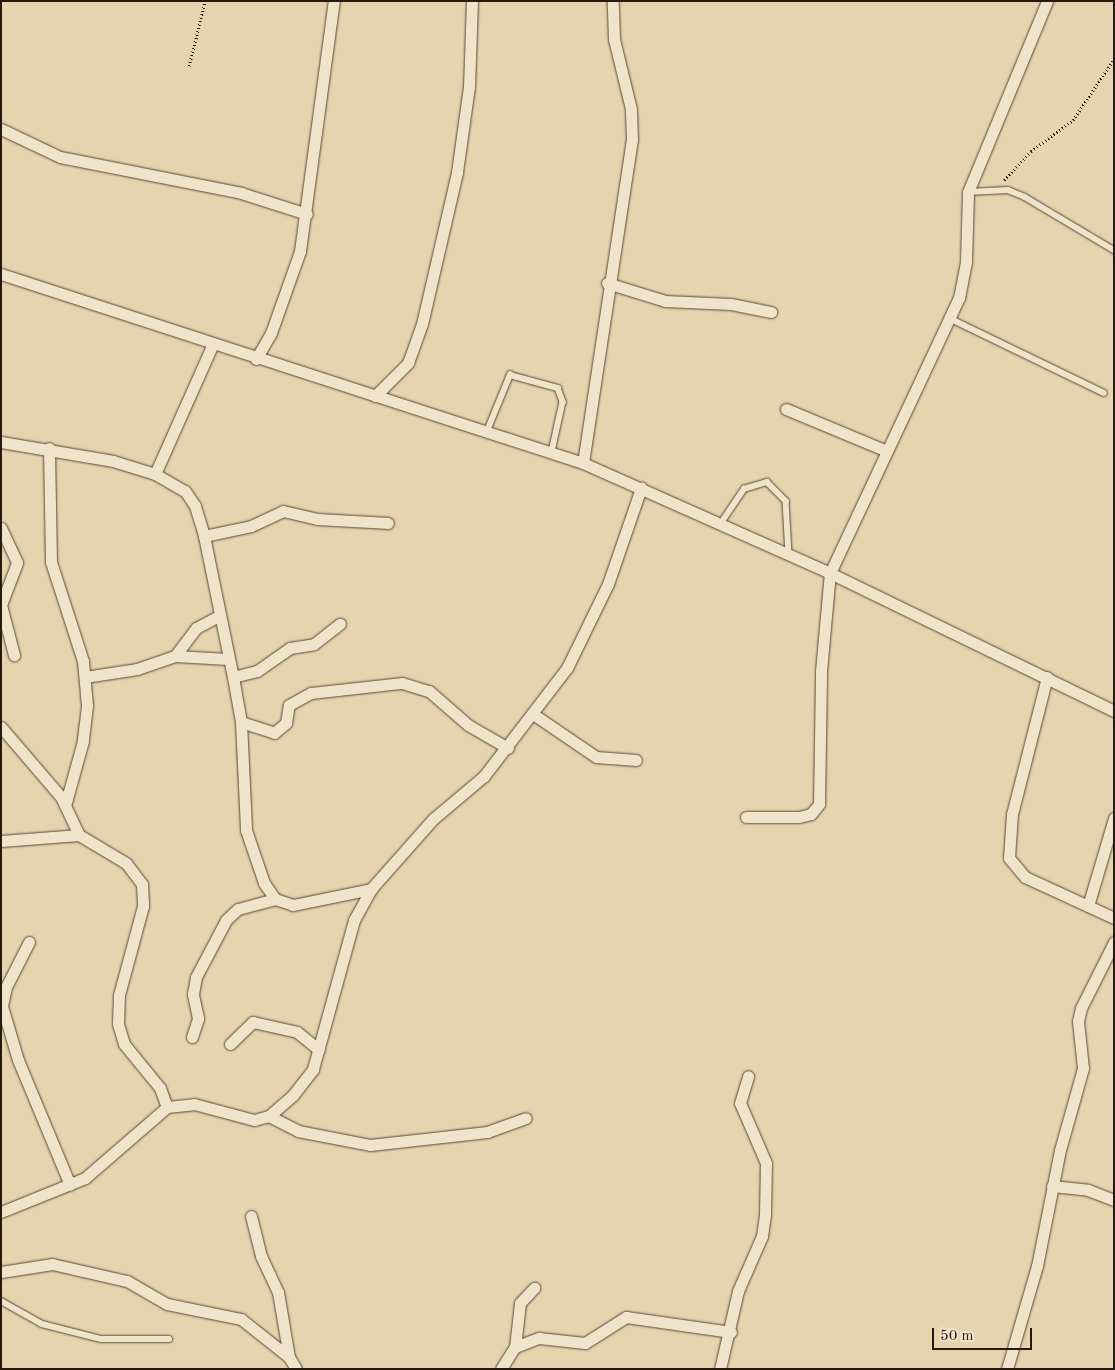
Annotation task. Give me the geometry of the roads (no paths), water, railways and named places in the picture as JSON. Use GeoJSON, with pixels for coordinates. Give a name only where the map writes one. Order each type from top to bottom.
{"type":"FeatureCollection","features":[{"type":"Feature","properties":{"kind":"street"},"geometry":{"type":"LineString","coordinates":[[256,359],[292,276],[307,214],[334,1]]}},
{"type":"Feature","properties":{"kind":"street"},"geometry":{"type":"LineString","coordinates":[[375,396],[408,363],[422,324],[457,172],[469,87],[472,1]]}},
{"type":"Feature","properties":{"kind":"street"},"geometry":{"type":"LineString","coordinates":[[583,463],[595,405],[607,283],[632,140],[631,109],[614,39],[613,1]]}},
{"type":"Feature","properties":{"kind":"street"},"geometry":{"type":"LineString","coordinates":[[746,817],[799,817],[811,814],[819,804],[821,670],[830,573],[964,282],[968,192],[1047,1]]}},
{"type":"Feature","properties":{"kind":"street"},"geometry":{"type":"LineString","coordinates":[[1,129],[60,157],[241,194],[307,214]]}},
{"type":"Feature","properties":{"kind":"street"},"geometry":{"type":"LineString","coordinates":[[1,274],[256,359],[583,463],[830,573],[1114,711]]}},
{"type":"Feature","properties":{"kind":"street"},"geometry":{"type":"LineString","coordinates":[[607,283],[665,301],[731,304],[770,312]]}},
{"type":"Feature","properties":{"kind":"street"},"geometry":{"type":"LineString","coordinates":[[155,474],[213,344]]}},
{"type":"Feature","properties":{"kind":"street"},"geometry":{"type":"LineString","coordinates":[[786,409],[887,451]]}},
{"type":"Feature","properties":{"kind":"street"},"geometry":{"type":"LineString","coordinates":[[1,442],[49,448],[155,474],[185,491],[195,506],[204,536],[241,722],[246,830],[264,883],[275,899]]}},
{"type":"Feature","properties":{"kind":"street"},"geometry":{"type":"LineString","coordinates":[[49,448],[51,562],[85,678],[84,741],[65,806]]}},
{"type":"Feature","properties":{"kind":"street"},"geometry":{"type":"LineString","coordinates":[[1,1212],[70,1185],[98,1170],[167,1107],[194,1104],[254,1120],[269,1116],[293,1096],[313,1069],[354,920],[371,889],[433,819],[484,776],[508,748],[587,634],[641,488]]}},
{"type":"Feature","properties":{"kind":"street"},"geometry":{"type":"LineString","coordinates":[[204,536],[251,526],[284,511],[318,520],[388,523]]}},
{"type":"Feature","properties":{"kind":"street"},"geometry":{"type":"LineString","coordinates":[[1,528],[17,563],[1,605],[14,655]]}},
{"type":"Feature","properties":{"kind":"street"},"geometry":{"type":"LineString","coordinates":[[175,656],[196,628],[219,616]]}},
{"type":"Feature","properties":{"kind":"street"},"geometry":{"type":"LineString","coordinates":[[233,677],[257,671],[290,648],[314,644],[340,624]]}},
{"type":"Feature","properties":{"kind":"street"},"geometry":{"type":"LineString","coordinates":[[85,678],[137,669],[175,656],[228,659]]}},
{"type":"Feature","properties":{"kind":"street"},"geometry":{"type":"LineString","coordinates":[[1047,677],[1012,814],[1009,858],[1025,877],[1114,918]]}},
{"type":"Feature","properties":{"kind":"street"},"geometry":{"type":"LineString","coordinates":[[241,722],[274,733],[286,723],[289,705],[311,693],[402,683],[429,691],[468,725],[508,748]]}},
{"type":"Feature","properties":{"kind":"street"},"geometry":{"type":"LineString","coordinates":[[533,714],[596,757],[636,760]]}},
{"type":"Feature","properties":{"kind":"street"},"geometry":{"type":"LineString","coordinates":[[1,727],[65,806],[79,835],[126,863],[142,884],[142,906],[119,995],[118,1024],[124,1044],[160,1088],[167,1107]]}},
{"type":"Feature","properties":{"kind":"street"},"geometry":{"type":"LineString","coordinates":[[1088,906],[1114,818]]}},
{"type":"Feature","properties":{"kind":"street"},"geometry":{"type":"LineString","coordinates":[[1,841],[79,835]]}},
{"type":"Feature","properties":{"kind":"street"},"geometry":{"type":"LineString","coordinates":[[192,1037],[198,1018],[193,994],[196,978],[226,920],[238,909],[275,899],[293,905],[371,889]]}},
{"type":"Feature","properties":{"kind":"street"},"geometry":{"type":"LineString","coordinates":[[29,942],[6,987],[2,1006],[18,1060],[70,1185]]}},
{"type":"Feature","properties":{"kind":"street"},"geometry":{"type":"LineString","coordinates":[[1007,1369],[1037,1266],[1052,1186],[1083,1068],[1078,1021],[1081,1008],[1114,942]]}},
{"type":"Feature","properties":{"kind":"street"},"geometry":{"type":"LineString","coordinates":[[230,1044],[252,1022],[297,1032],[319,1050]]}},
{"type":"Feature","properties":{"kind":"street"},"geometry":{"type":"LineString","coordinates":[[720,1369],[731,1332],[738,1291],[762,1236],[768,1182],[762,1149],[740,1103],[748,1076]]}},
{"type":"Feature","properties":{"kind":"street"},"geometry":{"type":"LineString","coordinates":[[269,1116],[298,1131],[370,1145],[487,1132],[526,1118]]}},
{"type":"Feature","properties":{"kind":"street"},"geometry":{"type":"LineString","coordinates":[[1052,1186],[1088,1190],[1114,1200]]}},
{"type":"Feature","properties":{"kind":"street"},"geometry":{"type":"LineString","coordinates":[[251,1216],[261,1256],[278,1292],[290,1357],[296,1369]]}},
{"type":"Feature","properties":{"kind":"street"},"geometry":{"type":"LineString","coordinates":[[1,1272],[52,1264],[127,1281],[166,1304],[241,1319],[290,1357]]}},
{"type":"Feature","properties":{"kind":"street"},"geometry":{"type":"LineString","coordinates":[[501,1369],[515,1347],[518,1309],[534,1288]]}},
{"type":"Feature","properties":{"kind":"street"},"geometry":{"type":"LineString","coordinates":[[515,1347],[539,1338],[585,1343],[626,1316],[731,1332]]}},
{"type":"Feature","properties":{"kind":"lane"},"geometry":{"type":"LineString","coordinates":[[968,192],[994,191],[1025,196],[1114,250]]}},
{"type":"Feature","properties":{"kind":"lane"},"geometry":{"type":"LineString","coordinates":[[949,318],[1104,393]]}},
{"type":"Feature","properties":{"kind":"lane"},"geometry":{"type":"LineString","coordinates":[[487,431],[510,375],[558,388],[563,402],[552,452]]}},
{"type":"Feature","properties":{"kind":"lane"},"geometry":{"type":"LineString","coordinates":[[721,523],[744,489],[767,482],[786,501],[789,555]]}},
{"type":"Feature","properties":{"kind":"lane"},"geometry":{"type":"LineString","coordinates":[[1,1301],[42,1324],[101,1339],[169,1340]]}}]}
